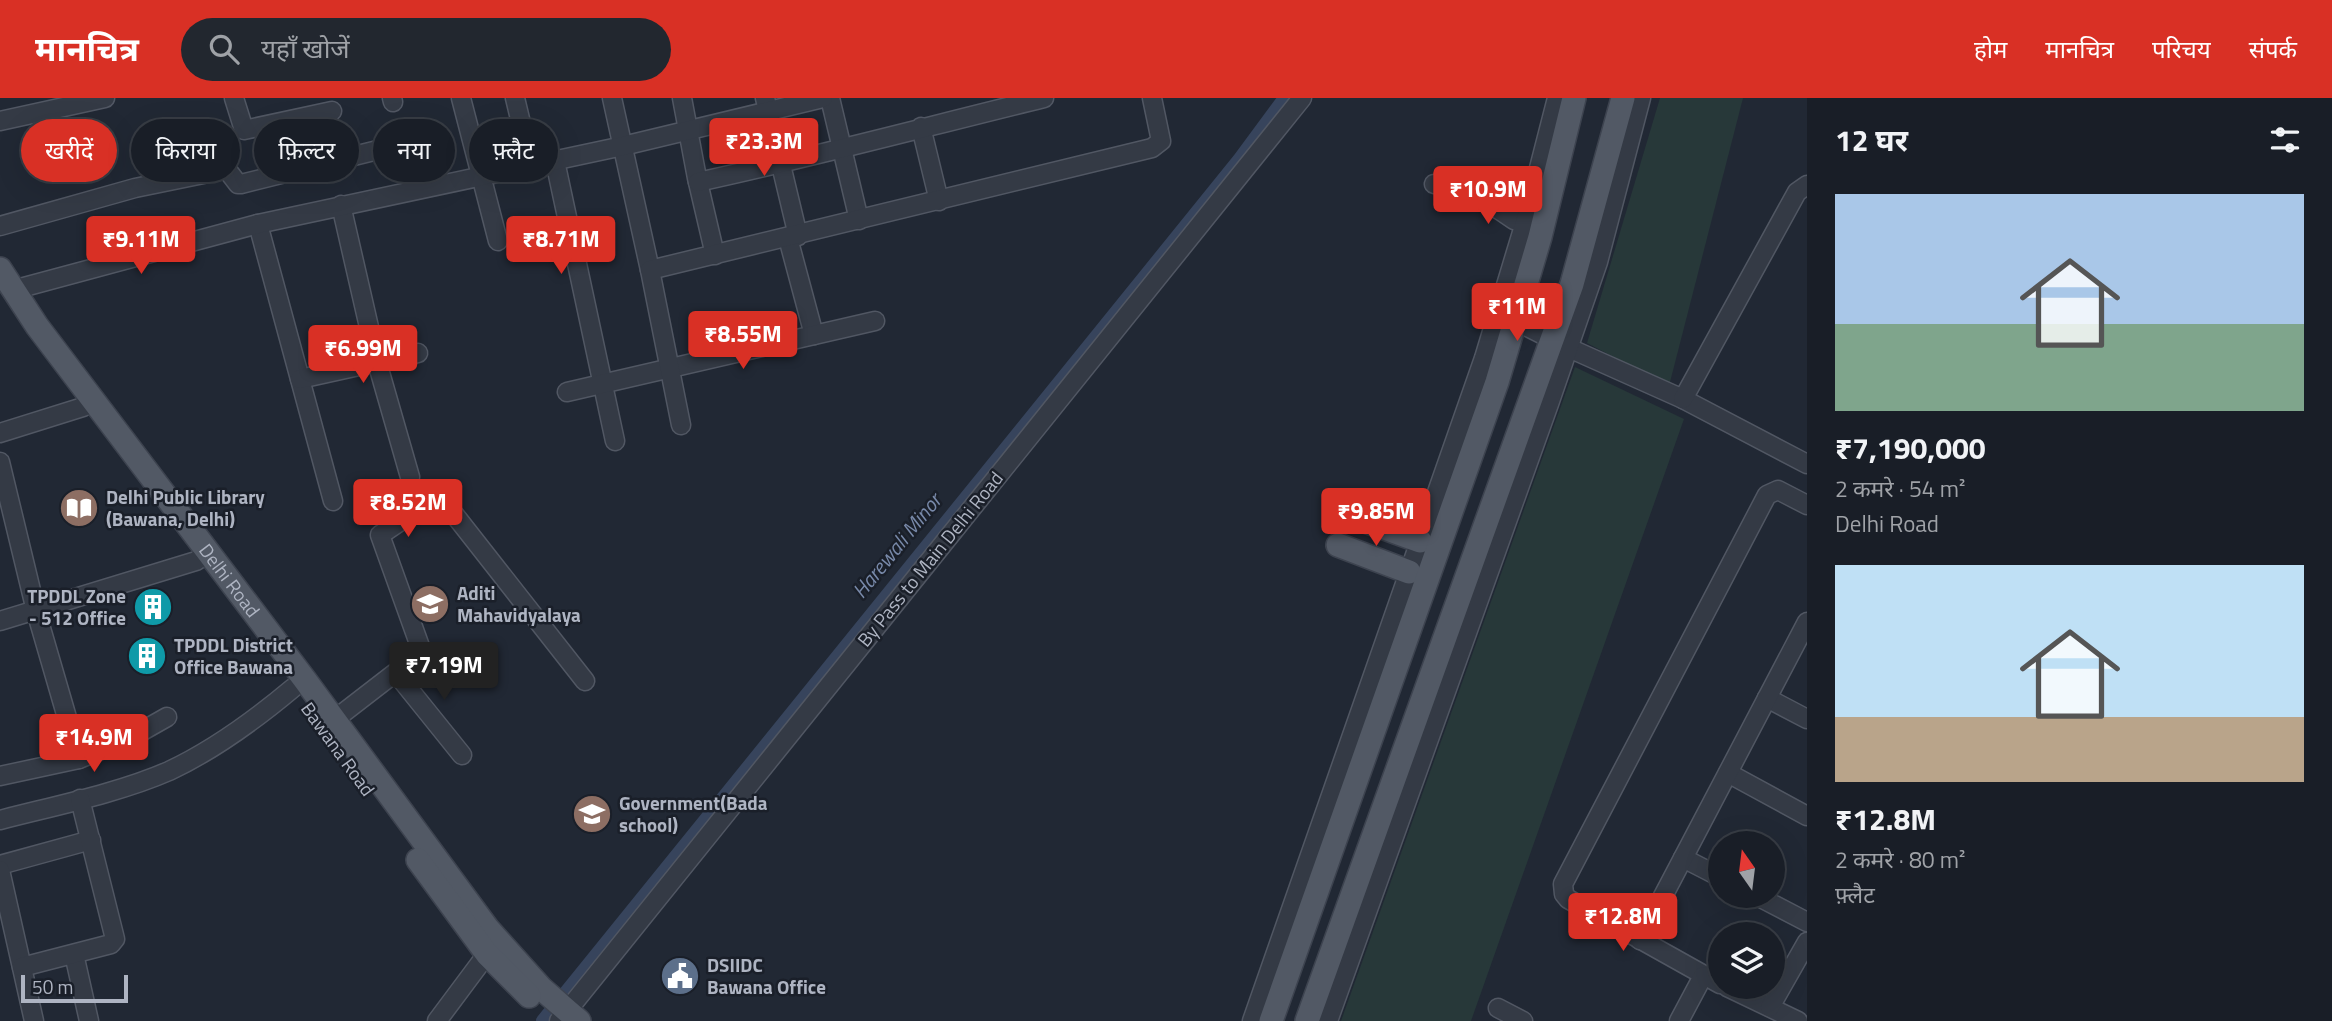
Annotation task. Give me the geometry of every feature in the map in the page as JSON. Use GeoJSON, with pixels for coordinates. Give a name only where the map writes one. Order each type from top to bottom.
{"type":"FeatureCollection","features":[{"type":"Feature","properties":{"kind":"main road"},"geometry":{"type":"LineString","coordinates":[[1271,1021],[1497,382],[1507,316],[1540,237],[1574,98]]}},
{"type":"Feature","properties":{"kind":"main road"},"geometry":{"type":"LineString","coordinates":[[1307,1021],[1561,344],[1572,285],[1623,98]]}},
{"type":"Feature","properties":{"kind":"main road"},"geometry":{"type":"LineString","coordinates":[[0,270],[5,292]]}},
{"type":"Feature","properties":{"kind":"main road","name":"Bawana Road"},"geometry":{"type":"LineString","coordinates":[[5,292],[34,343],[88,403],[202,557],[293,688],[501,961],[562,1016]]}},
{"type":"Feature","properties":{"kind":"main road"},"geometry":{"type":"LineString","coordinates":[[1346,514],[1420,541]]}},
{"type":"Feature","properties":{"kind":"main road"},"geometry":{"type":"LineString","coordinates":[[1338,545],[1409,572]]}},
{"type":"Feature","properties":{"kind":"main road","name":"Delhi Road"},"geometry":{"type":"LineString","coordinates":[[202,557],[334,720],[488,929],[501,961]]}},
{"type":"Feature","properties":{"kind":"street"},"geometry":{"type":"LineString","coordinates":[[0,121],[105,98]]}},
{"type":"Feature","properties":{"kind":"street"},"geometry":{"type":"LineString","coordinates":[[234,98],[241,125],[247,131],[332,111]]}},
{"type":"Feature","properties":{"kind":"street"},"geometry":{"type":"LineString","coordinates":[[461,98],[469,128]]}},
{"type":"Feature","properties":{"kind":"street"},"geometry":{"type":"LineString","coordinates":[[515,98],[520,119]]}},
{"type":"Feature","properties":{"kind":"street"},"geometry":{"type":"LineString","coordinates":[[612,98],[681,425]]}},
{"type":"Feature","properties":{"kind":"street"},"geometry":{"type":"LineString","coordinates":[[682,98],[715,255]]}},
{"type":"Feature","properties":{"kind":"street"},"geometry":{"type":"LineString","coordinates":[[558,160],[688,131],[767,105],[823,98]]}},
{"type":"Feature","properties":{"kind":"street"},"geometry":{"type":"LineString","coordinates":[[830,98],[859,220]]}},
{"type":"Feature","properties":{"kind":"street"},"geometry":{"type":"LineString","coordinates":[[698,182],[1044,98]]}},
{"type":"Feature","properties":{"kind":"street"},"geometry":{"type":"LineString","coordinates":[[650,270],[1152,148],[1161,141],[1153,98]]}},
{"type":"Feature","properties":{"kind":"street","name":"By Pass to Main Delhi Road"},"geometry":{"type":"LineString","coordinates":[[562,1016],[1302,98]]}},
{"type":"Feature","properties":{"kind":"street"},"geometry":{"type":"LineString","coordinates":[[1252,1021],[1420,541],[1507,316],[1520,241],[1557,98]]}},
{"type":"Feature","properties":{"kind":"street"},"geometry":{"type":"LineString","coordinates":[[1328,1021],[1561,344],[1598,262],[1641,98]]}},
{"type":"Feature","properties":{"kind":"street"},"geometry":{"type":"LineString","coordinates":[[767,105],[814,335]]}},
{"type":"Feature","properties":{"kind":"street"},"geometry":{"type":"LineString","coordinates":[[921,127],[939,201]]}},
{"type":"Feature","properties":{"kind":"street"},"geometry":{"type":"LineString","coordinates":[[0,226],[135,188],[223,170],[228,171],[237,184],[241,184],[373,151]]}},
{"type":"Feature","properties":{"kind":"street"},"geometry":{"type":"LineString","coordinates":[[558,175],[615,441]]}},
{"type":"Feature","properties":{"kind":"street"},"geometry":{"type":"LineString","coordinates":[[5,292],[258,224],[469,179]]}},
{"type":"Feature","properties":{"kind":"street"},"geometry":{"type":"LineString","coordinates":[[483,182],[498,241]]}},
{"type":"Feature","properties":{"kind":"street"},"geometry":{"type":"LineString","coordinates":[[1683,399],[1797,192],[1807,185]]}},
{"type":"Feature","properties":{"kind":"street"},"geometry":{"type":"LineString","coordinates":[[1520,241],[1513,228],[1433,190],[1460,189],[1472,193],[1518,221],[1528,212]]}},
{"type":"Feature","properties":{"kind":"street"},"geometry":{"type":"LineString","coordinates":[[341,205],[377,362],[410,477]]}},
{"type":"Feature","properties":{"kind":"street"},"geometry":{"type":"LineString","coordinates":[[258,224],[333,501]]}},
{"type":"Feature","properties":{"kind":"street"},"geometry":{"type":"LineString","coordinates":[[1507,316],[1561,344],[1683,399],[1807,464]]}},
{"type":"Feature","properties":{"kind":"street"},"geometry":{"type":"LineString","coordinates":[[566,392],[875,321]]}},
{"type":"Feature","properties":{"kind":"street"},"geometry":{"type":"LineString","coordinates":[[300,379],[418,353]]}},
{"type":"Feature","properties":{"kind":"street"},"geometry":{"type":"LineString","coordinates":[[0,433],[88,403]]}},
{"type":"Feature","properties":{"kind":"street"},"geometry":{"type":"LineString","coordinates":[[0,462],[3,486],[36,611],[79,759]]}},
{"type":"Feature","properties":{"kind":"street"},"geometry":{"type":"LineString","coordinates":[[1708,978],[1568,899],[1564,894],[1563,884],[1767,495],[1778,490],[1807,505]]}},
{"type":"Feature","properties":{"kind":"street"},"geometry":{"type":"LineString","coordinates":[[334,720],[422,652],[380,535],[439,495],[585,681]]}},
{"type":"Feature","properties":{"kind":"street"},"geometry":{"type":"LineString","coordinates":[[0,621],[202,557]]}},
{"type":"Feature","properties":{"kind":"street"},"geometry":{"type":"LineString","coordinates":[[1640,940],[1807,622]]}},
{"type":"Feature","properties":{"kind":"street"},"geometry":{"type":"LineString","coordinates":[[396,673],[462,755]]}},
{"type":"Feature","properties":{"kind":"street"},"geometry":{"type":"LineString","coordinates":[[0,820],[134,784],[178,766],[239,730],[293,688]]}},
{"type":"Feature","properties":{"kind":"street"},"geometry":{"type":"LineString","coordinates":[[1767,698],[1807,719]]}},
{"type":"Feature","properties":{"kind":"street"},"geometry":{"type":"LineString","coordinates":[[0,776],[79,759],[130,738],[167,717]]}},
{"type":"Feature","properties":{"kind":"street"},"geometry":{"type":"LineString","coordinates":[[1728,773],[1807,816]]}},
{"type":"Feature","properties":{"kind":"street"},"geometry":{"type":"LineString","coordinates":[[22,967],[111,944],[115,939],[80,799]]}},
{"type":"Feature","properties":{"kind":"street"},"geometry":{"type":"LineString","coordinates":[[34,1021],[0,867],[91,841]]}},
{"type":"Feature","properties":{"kind":"street"},"geometry":{"type":"LineString","coordinates":[[1683,858],[1708,871]]}},
{"type":"Feature","properties":{"kind":"street"},"geometry":{"type":"LineString","coordinates":[[1780,908],[1807,922]]}},
{"type":"Feature","properties":{"kind":"street"},"geometry":{"type":"LineString","coordinates":[[1770,1007],[1807,942]]}},
{"type":"Feature","properties":{"kind":"street"},"geometry":{"type":"LineString","coordinates":[[74,954],[89,1021]]}},
{"type":"Feature","properties":{"kind":"street"},"geometry":{"type":"LineString","coordinates":[[437,1021],[501,961]]}},
{"type":"Feature","properties":{"kind":"street"},"geometry":{"type":"LineString","coordinates":[[1679,1021],[1703,975]]}},
{"type":"Feature","properties":{"kind":"street"},"geometry":{"type":"LineString","coordinates":[[1753,999],[1798,1021]]}},
{"type":"Feature","properties":{"kind":"street"},"geometry":{"type":"LineString","coordinates":[[1498,1008],[1522,1021]]}},
{"type":"Feature","properties":{"kind":"shaded area"},"geometry":{"type":"Polygon","coordinates":[[[1660,98],[1743,98],[1669,386],[1587,343],[1660,98]]]}},
{"type":"Feature","properties":{"kind":"shaded area"},"geometry":{"type":"Polygon","coordinates":[[[1575,367],[1684,419],[1471,1021],[1341,1021],[1575,367]]]}},
{"type":"Feature","properties":{"kind":"waterway","name":"Harewali Minor"},"geometry":{"type":"LineString","coordinates":[[543,1021],[1240,159],[1285,98]]}},
{"type":"Feature","properties":{"kind":"place","name":"Delhi Public Library (Bawana, Delhi)"},"geometry":{"type":"Point","coordinates":[79,508]}},
{"type":"Feature","properties":{"kind":"place","name":"Aditi Mahavidyalaya"},"geometry":{"type":"Point","coordinates":[430,604]}},
{"type":"Feature","properties":{"kind":"place","name":"TPDDL Zone - 512 Office"},"geometry":{"type":"Point","coordinates":[153,607]}},
{"type":"Feature","properties":{"kind":"place","name":"TPDDL District Office Bawana"},"geometry":{"type":"Point","coordinates":[147,656]}},
{"type":"Feature","properties":{"kind":"place","name":"Government(Bada school)"},"geometry":{"type":"Point","coordinates":[592,814]}},
{"type":"Feature","properties":{"kind":"place","name":"DSIIDC Bawana Office"},"geometry":{"type":"Point","coordinates":[680,976]}}]}
